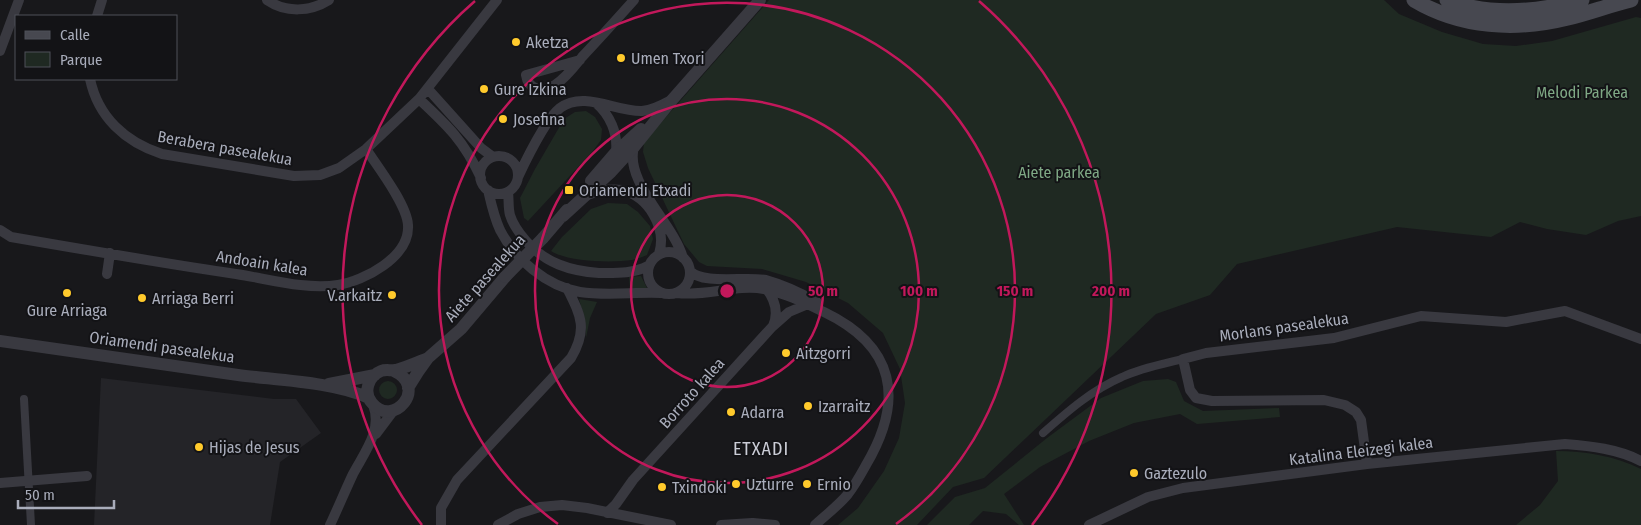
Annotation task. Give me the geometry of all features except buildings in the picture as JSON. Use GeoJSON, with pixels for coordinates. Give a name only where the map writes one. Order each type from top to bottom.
{"type":"FeatureCollection","features":[{"type":"Feature","properties":{"kind":"main road"},"geometry":{"type":"LineString","coordinates":[[1414,0],[1448,15],[1483,24],[1501,26],[1538,24],[1560,20],[1631,0]]}},
{"type":"Feature","properties":{"kind":"main road"},"geometry":{"type":"LineString","coordinates":[[1447,0],[1485,10],[1519,12],[1564,5],[1582,0]]}},
{"type":"Feature","properties":{"kind":"street"},"geometry":{"type":"LineString","coordinates":[[0,51],[18,0]]}},
{"type":"Feature","properties":{"kind":"street"},"geometry":{"type":"LineString","coordinates":[[97,15],[102,0]]}},
{"type":"Feature","properties":{"kind":"street"},"geometry":{"type":"LineString","coordinates":[[266,0],[282,8],[295,10],[321,5],[330,0]]}},
{"type":"Feature","properties":{"kind":"street","name":"Berabera pasealekua"},"geometry":{"type":"LineString","coordinates":[[90,80],[98,104],[115,126],[136,144],[162,154],[294,176],[320,175],[339,168],[366,149],[420,99],[497,0]]}},
{"type":"Feature","properties":{"kind":"street"},"geometry":{"type":"LineString","coordinates":[[580,60],[526,74],[527,82],[531,87],[538,89],[554,86],[580,60],[634,0]]}},
{"type":"Feature","properties":{"kind":"street","name":"Aiete pasealekua"},"geometry":{"type":"LineString","coordinates":[[408,388],[428,358],[462,329],[505,277],[563,216],[634,147],[672,100],[760,0]]}},
{"type":"Feature","properties":{"kind":"street"},"geometry":{"type":"LineString","coordinates":[[428,89],[481,148],[493,157],[521,154],[533,146]]}},
{"type":"Feature","properties":{"kind":"street"},"geometry":{"type":"LineString","coordinates":[[420,99],[461,142],[470,155],[488,190],[500,230],[512,249],[538,274],[566,288],[579,292],[669,294],[751,288],[767,290],[808,304],[841,321]]}},
{"type":"Feature","properties":{"kind":"street"},"geometry":{"type":"LineString","coordinates":[[488,190],[497,194],[508,192],[516,183],[533,146],[552,116],[560,108],[572,103],[595,102],[642,111],[652,109],[672,100]]}},
{"type":"Feature","properties":{"kind":"street","name":"Aiete pasealekua"},"geometry":{"type":"LineString","coordinates":[[563,216],[616,152],[672,100]]}},
{"type":"Feature","properties":{"kind":"street"},"geometry":{"type":"LineString","coordinates":[[595,102],[604,110],[612,123],[617,142],[616,152]]}},
{"type":"Feature","properties":{"kind":"street"},"geometry":{"type":"LineString","coordinates":[[634,147],[632,161],[636,174],[694,275],[703,278],[740,278],[768,281],[808,297],[829,309],[864,339],[880,360],[888,378],[890,397],[882,434],[848,494],[814,524]]}},
{"type":"Feature","properties":{"kind":"street","name":"Andoain kalea"},"geometry":{"type":"LineString","coordinates":[[0,230],[11,237],[310,286],[338,285],[362,277],[382,266],[402,247],[407,235],[408,224],[403,208],[366,149]]}},
{"type":"Feature","properties":{"kind":"street"},"geometry":{"type":"LineString","coordinates":[[481,178],[483,166],[493,157]]}},
{"type":"Feature","properties":{"kind":"street"},"geometry":{"type":"LineString","coordinates":[[506,157],[515,165],[518,176]]}},
{"type":"Feature","properties":{"kind":"street"},"geometry":{"type":"LineString","coordinates":[[586,195],[608,190],[621,190],[632,194],[643,202],[659,224],[662,242],[659,254]]}},
{"type":"Feature","properties":{"kind":"street"},"geometry":{"type":"LineString","coordinates":[[508,192],[510,215],[514,224],[534,251],[567,268],[585,272],[635,272],[648,266],[654,257],[659,254],[672,252],[684,258]]}},
{"type":"Feature","properties":{"kind":"street"},"geometry":{"type":"LineString","coordinates":[[107,274],[110,253]]}},
{"type":"Feature","properties":{"kind":"street"},"geometry":{"type":"LineString","coordinates":[[648,266],[648,279],[655,290],[660,293]]}},
{"type":"Feature","properties":{"kind":"street"},"geometry":{"type":"LineString","coordinates":[[677,293],[689,280],[690,271]]}},
{"type":"Feature","properties":{"kind":"street"},"geometry":{"type":"LineString","coordinates":[[716,278],[727,283],[757,283],[767,290],[773,299],[776,309],[772,327]]}},
{"type":"Feature","properties":{"kind":"street"},"geometry":{"type":"LineString","coordinates":[[442,525],[441,508],[457,480],[572,358],[579,345],[582,334],[580,318],[566,288]]}},
{"type":"Feature","properties":{"kind":"street","name":"Borroto kalea"},"geometry":{"type":"LineString","coordinates":[[607,512],[616,504],[633,480],[772,327],[789,312],[808,304]]}},
{"type":"Feature","properties":{"kind":"street","name":"Morlans pasealekua"},"geometry":{"type":"LineString","coordinates":[[1182,359],[1206,353],[1334,338],[1422,316],[1506,322],[1565,311],[1641,339]]}},
{"type":"Feature","properties":{"kind":"street","name":"Oriamendi pasealekua"},"geometry":{"type":"LineString","coordinates":[[0,340],[151,363],[319,385],[352,392],[371,401]]}},
{"type":"Feature","properties":{"kind":"street","name":"Aiete pasealekua"},"geometry":{"type":"LineString","coordinates":[[394,371],[428,358]]}},
{"type":"Feature","properties":{"kind":"street"},"geometry":{"type":"LineString","coordinates":[[1043,433],[1070,408],[1103,387],[1124,376],[1182,359],[1190,390],[1196,398],[1212,401],[1324,400],[1345,405],[1356,412],[1361,420],[1367,464]]}},
{"type":"Feature","properties":{"kind":"street"},"geometry":{"type":"LineString","coordinates":[[330,525],[354,472],[371,441],[394,410],[407,400],[408,388],[404,377],[394,371],[384,370],[374,375],[368,385],[376,422],[371,441]]}},
{"type":"Feature","properties":{"kind":"street","name":"Oriamendi pasealekua"},"geometry":{"type":"LineString","coordinates":[[319,385],[374,375]]}},
{"type":"Feature","properties":{"kind":"street"},"geometry":{"type":"LineString","coordinates":[[24,399],[31,525]]}},
{"type":"Feature","properties":{"kind":"street"},"geometry":{"type":"LineString","coordinates":[[371,401],[380,410],[394,410]]}},
{"type":"Feature","properties":{"kind":"street","name":"Katalina Eleizegi kalea"},"geometry":{"type":"LineString","coordinates":[[1089,525],[1148,497],[1183,488],[1367,464],[1565,444],[1590,446],[1641,461]]}},
{"type":"Feature","properties":{"kind":"street"},"geometry":{"type":"LineString","coordinates":[[0,483],[87,476]]}},
{"type":"Feature","properties":{"kind":"street"},"geometry":{"type":"LineString","coordinates":[[498,525],[518,514],[540,507],[562,505],[587,508],[671,525]]}},
{"type":"Feature","properties":{"kind":"street"},"geometry":{"type":"LineString","coordinates":[[721,525],[775,525]]}},
{"type":"Feature","properties":{"kind":"shaded area","name":"Hijas de Jesus"},"geometry":{"type":"Polygon","coordinates":[[[101,378],[274,399],[296,399],[321,433],[280,462],[270,525],[94,525],[101,378]]]}},
{"type":"Feature","properties":{"kind":"green space","name":"Aiete parkea"},"geometry":{"type":"Polygon","coordinates":[[[769,0],[1384,0],[1399,14],[1442,32],[1483,44],[1516,46],[1552,41],[1636,17],[1641,18],[1641,216],[1618,221],[1586,235],[1547,229],[1520,222],[1491,237],[1397,227],[1237,264],[1210,295],[1156,314],[984,478],[953,487],[917,525],[838,525],[858,508],[884,471],[899,438],[905,403],[900,369],[883,333],[848,303],[806,282],[762,269],[707,266],[699,262],[684,244],[648,168],[643,152],[644,142],[769,0]]]}},
{"type":"Feature","properties":{"kind":"green space"},"geometry":{"type":"Polygon","coordinates":[[[586,111],[595,117],[602,129],[601,140],[528,221],[524,218],[520,198],[535,169],[564,119],[575,112],[586,111]]]}},
{"type":"Feature","properties":{"kind":"green space"},"geometry":{"type":"Polygon","coordinates":[[[608,203],[627,204],[638,212],[650,226],[653,239],[647,255],[632,260],[602,261],[568,257],[551,251],[562,237],[591,209],[608,203]]]}},
{"type":"Feature","properties":{"kind":"green space"},"geometry":{"type":"Polygon","coordinates":[[[641,276],[647,288],[630,288],[629,277],[641,276]]]}},
{"type":"Feature","properties":{"kind":"green space"},"geometry":{"type":"Polygon","coordinates":[[[579,299],[597,302],[590,318],[586,338],[585,321],[579,299]]]}},
{"type":"Feature","properties":{"kind":"green space"},"geometry":{"type":"Polygon","coordinates":[[[1168,379],[1176,382],[1184,401],[1203,411],[1279,408],[1280,417],[1197,424],[1180,414],[1134,423],[1089,441],[1040,467],[1004,494],[1024,525],[1019,525],[1006,514],[983,511],[969,525],[927,525],[955,497],[985,488],[1101,398],[1143,381],[1168,379]]]}},
{"type":"Feature","properties":{"kind":"green space"},"geometry":{"type":"Polygon","coordinates":[[[384,381],[392,381],[397,386],[395,397],[384,399],[379,394],[379,386],[384,381]]]}},
{"type":"Feature","properties":{"kind":"green space"},"geometry":{"type":"Polygon","coordinates":[[[1556,451],[1600,455],[1631,464],[1641,469],[1641,525],[1516,525],[1540,505],[1558,481],[1556,451]]]}},
{"type":"Feature","properties":{"kind":"place","name":"Aketza"},"geometry":{"type":"Point","coordinates":[516,42]}},
{"type":"Feature","properties":{"kind":"place","name":"Umen Txori"},"geometry":{"type":"Point","coordinates":[621,58]}},
{"type":"Feature","properties":{"kind":"place","name":"Gure Izkina"},"geometry":{"type":"Point","coordinates":[484,89]}},
{"type":"Feature","properties":{"kind":"place","name":"Josefina"},"geometry":{"type":"Point","coordinates":[503,119]}},
{"type":"Feature","properties":{"kind":"place","name":"Oriamendi Etxadi"},"geometry":{"type":"Point","coordinates":[569,190]}},
{"type":"Feature","properties":{"kind":"place","name":"Gure Arriaga"},"geometry":{"type":"Point","coordinates":[67,293]}},
{"type":"Feature","properties":{"kind":"place","name":"V.arkaitz"},"geometry":{"type":"Point","coordinates":[392,295]}},
{"type":"Feature","properties":{"kind":"place","name":"Arriaga Berri"},"geometry":{"type":"Point","coordinates":[142,298]}},
{"type":"Feature","properties":{"kind":"place","name":"Aitzgorri"},"geometry":{"type":"Point","coordinates":[786,353]}},
{"type":"Feature","properties":{"kind":"place","name":"Izarraitz"},"geometry":{"type":"Point","coordinates":[808,406]}},
{"type":"Feature","properties":{"kind":"place","name":"Adarra"},"geometry":{"type":"Point","coordinates":[731,412]}},
{"type":"Feature","properties":{"kind":"place","name":"Hijas de Jesus"},"geometry":{"type":"Point","coordinates":[199,447]}},
{"type":"Feature","properties":{"kind":"place","name":"Gaztezulo"},"geometry":{"type":"Point","coordinates":[1134,473]}},
{"type":"Feature","properties":{"kind":"place","name":"Uzturre"},"geometry":{"type":"Point","coordinates":[736,484]}},
{"type":"Feature","properties":{"kind":"place","name":"Ernio"},"geometry":{"type":"Point","coordinates":[807,484]}},
{"type":"Feature","properties":{"kind":"place","name":"Txindoki"},"geometry":{"type":"Point","coordinates":[662,487]}},
{"type":"Feature","properties":{"kind":"district","name":"ETXADI"},"geometry":{"type":"Point","coordinates":[761,449]}},
{"type":"Feature","properties":{"kind":"park label","name":"Melodi Parkea"},"geometry":{"type":"Point","coordinates":[1582,92]}}]}
